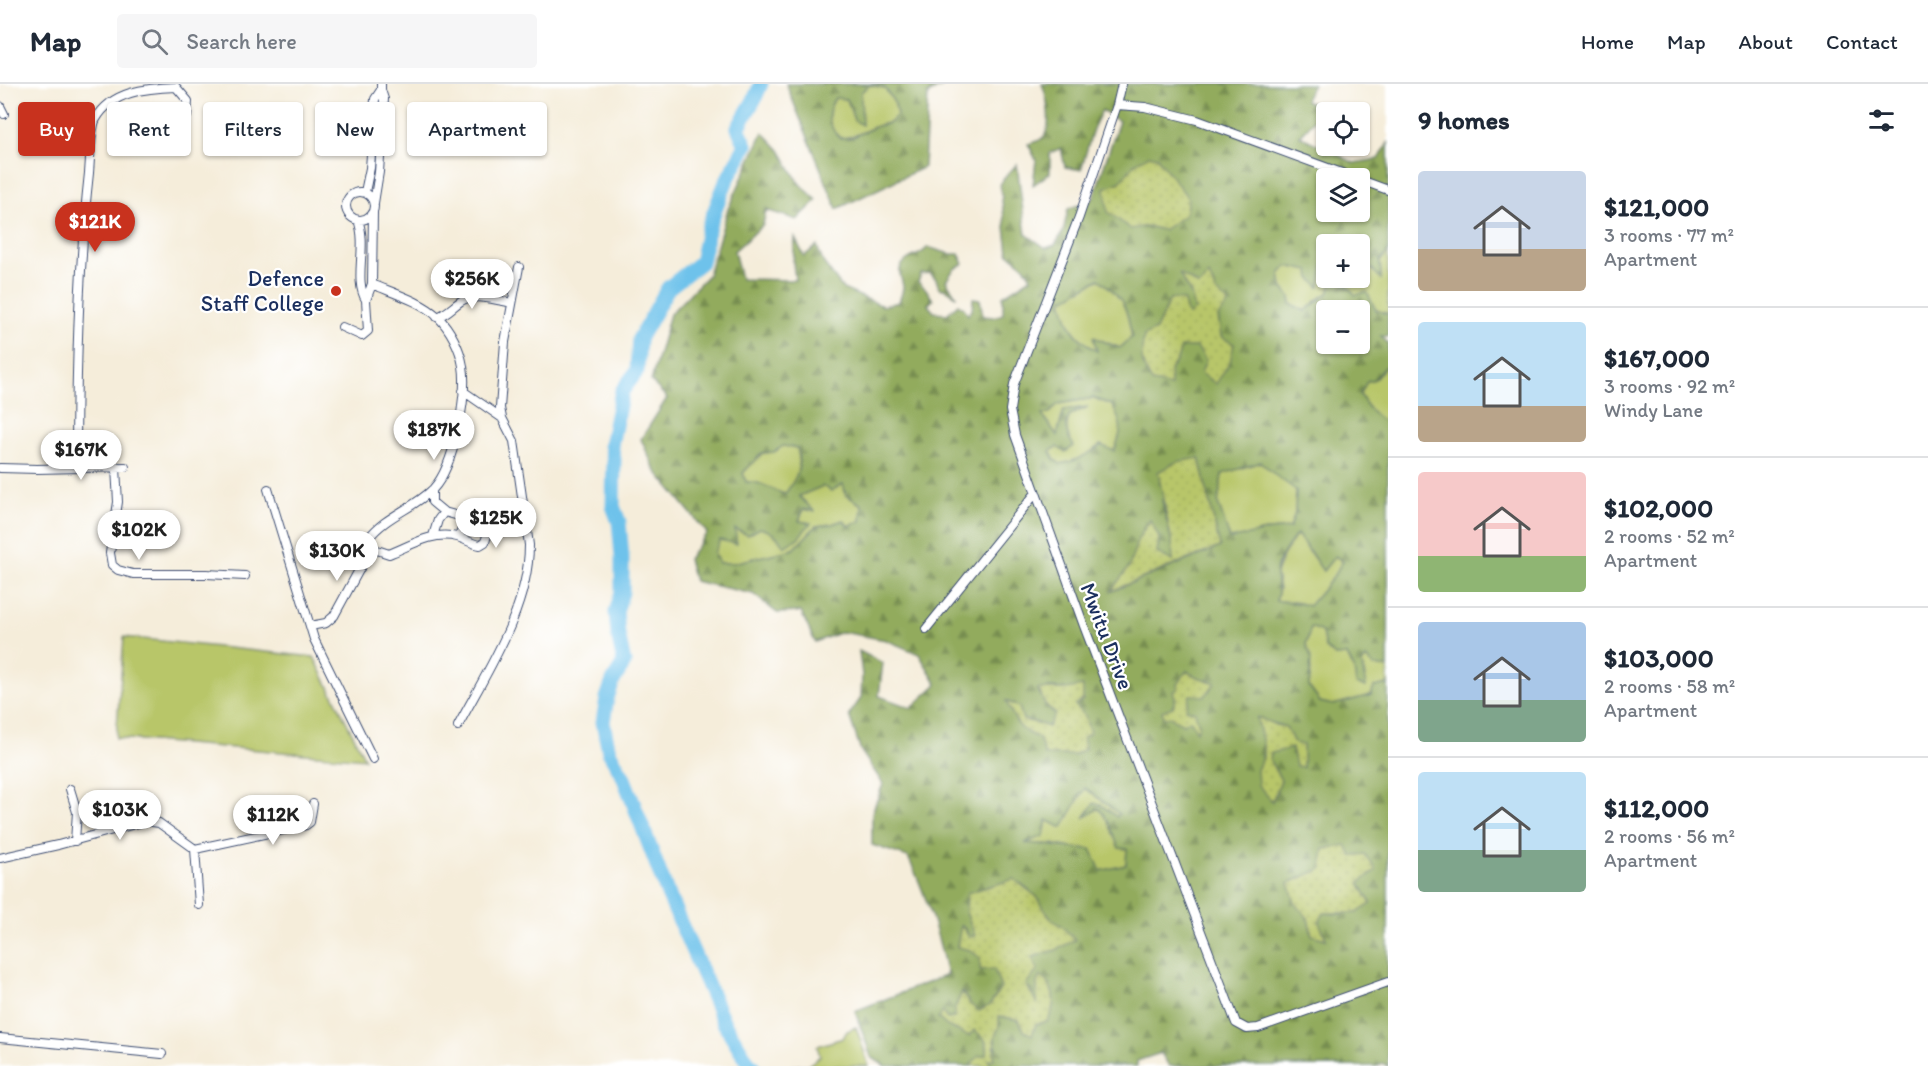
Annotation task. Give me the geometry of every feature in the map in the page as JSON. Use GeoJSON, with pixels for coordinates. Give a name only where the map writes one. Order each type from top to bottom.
{"type":"FeatureCollection","features":[{"type":"Feature","properties":{"kind":"street","name":"Mwitu Drive"},"geometry":{"type":"LineString","coordinates":[[1122,84],[1079,217],[1014,384],[1010,410],[1014,435],[1084,626],[1236,1023],[1247,1029],[1258,1028],[1388,982]]}},
{"type":"Feature","properties":{"kind":"street"},"geometry":{"type":"LineString","coordinates":[[112,102],[126,93],[153,87],[176,87],[188,102]]}},
{"type":"Feature","properties":{"kind":"street"},"geometry":{"type":"LineString","coordinates":[[365,192],[370,168],[375,99],[381,87]]}},
{"type":"Feature","properties":{"kind":"street"},"geometry":{"type":"LineString","coordinates":[[342,327],[362,336],[368,331],[366,300],[372,284],[373,212],[379,172],[384,99],[381,87]]}},
{"type":"Feature","properties":{"kind":"street"},"geometry":{"type":"LineString","coordinates":[[1117,105],[1145,107],[1197,120],[1388,190]]}},
{"type":"Feature","properties":{"kind":"street"},"geometry":{"type":"LineString","coordinates":[[76,468],[76,342],[86,201],[94,121],[107,106]]}},
{"type":"Feature","properties":{"kind":"street"},"geometry":{"type":"LineString","coordinates":[[366,300],[361,292],[363,234],[358,220],[348,214],[345,203],[353,193],[365,192],[374,203]]}},
{"type":"Feature","properties":{"kind":"street"},"geometry":{"type":"LineString","coordinates":[[358,220],[368,218],[373,212]]}},
{"type":"Feature","properties":{"kind":"street"},"geometry":{"type":"LineString","coordinates":[[502,418],[500,408],[505,342],[519,267]]}},
{"type":"Feature","properties":{"kind":"street"},"geometry":{"type":"LineString","coordinates":[[310,626],[326,623],[334,616],[371,548],[368,539],[376,528],[432,490],[441,479],[452,450],[464,391],[461,358],[450,333],[437,316],[372,284]]}},
{"type":"Feature","properties":{"kind":"street"},"geometry":{"type":"LineString","coordinates":[[437,316],[444,315],[461,301],[470,297],[512,303]]}},
{"type":"Feature","properties":{"kind":"street"},"geometry":{"type":"LineString","coordinates":[[458,726],[491,668],[509,630],[529,562],[529,545],[516,450],[511,431],[502,418],[464,391]]}},
{"type":"Feature","properties":{"kind":"street"},"geometry":{"type":"LineString","coordinates":[[0,468],[121,467],[110,553],[112,565],[118,570],[133,574],[245,576]]}},
{"type":"Feature","properties":{"kind":"street"},"geometry":{"type":"LineString","coordinates":[[268,489],[314,639],[373,759]]}},
{"type":"Feature","properties":{"kind":"street"},"geometry":{"type":"LineString","coordinates":[[371,548],[389,554],[439,535],[459,537],[480,546],[485,542],[489,529],[481,522],[444,512],[432,502],[432,490]]}},
{"type":"Feature","properties":{"kind":"street"},"geometry":{"type":"LineString","coordinates":[[926,629],[1035,494]]}},
{"type":"Feature","properties":{"kind":"street"},"geometry":{"type":"LineString","coordinates":[[433,536],[438,520],[444,512]]}},
{"type":"Feature","properties":{"kind":"street"},"geometry":{"type":"LineString","coordinates":[[459,537],[466,519]]}},
{"type":"Feature","properties":{"kind":"street"},"geometry":{"type":"LineString","coordinates":[[70,789],[76,812],[75,841]]}},
{"type":"Feature","properties":{"kind":"street"},"geometry":{"type":"LineString","coordinates":[[0,858],[75,841],[146,821],[159,823],[195,849],[306,825],[310,822],[313,804]]}},
{"type":"Feature","properties":{"kind":"street"},"geometry":{"type":"LineString","coordinates":[[195,849],[199,905]]}},
{"type":"Feature","properties":{"kind":"street"},"geometry":{"type":"LineString","coordinates":[[0,1038],[162,1054]]}},
{"type":"Feature","properties":{"kind":"green space"},"geometry":{"type":"Polygon","coordinates":[[[786,84],[947,84],[928,94],[924,167],[837,209],[786,84]],[[870,85],[861,92],[862,125],[854,120],[847,99],[835,98],[829,119],[832,128],[840,138],[853,137],[890,123],[897,115],[895,104],[885,88],[870,85]]]}},
{"type":"Feature","properties":{"kind":"green space"},"geometry":{"type":"Polygon","coordinates":[[[1042,84],[1313,84],[1305,100],[1316,105],[1316,118],[1300,136],[1316,144],[1316,156],[1340,156],[1354,163],[1379,159],[1388,143],[1388,252],[1380,261],[1381,279],[1370,268],[1370,234],[1316,234],[1316,283],[1311,279],[1310,271],[1287,266],[1280,274],[1282,287],[1290,297],[1291,304],[1305,311],[1316,302],[1316,354],[1370,354],[1370,300],[1319,300],[1330,288],[1349,288],[1355,295],[1367,292],[1376,310],[1388,314],[1388,337],[1381,336],[1388,343],[1388,369],[1385,367],[1375,379],[1367,381],[1360,395],[1375,415],[1388,422],[1388,668],[1374,666],[1366,658],[1362,664],[1366,687],[1356,684],[1354,669],[1347,655],[1335,656],[1325,647],[1322,632],[1311,627],[1306,644],[1311,658],[1309,687],[1320,702],[1333,705],[1371,695],[1374,687],[1388,684],[1388,1066],[1382,1063],[1377,1066],[1225,1066],[1224,1064],[1223,1066],[1169,1066],[1161,1053],[1137,1061],[1137,1066],[990,1066],[989,1060],[996,1048],[998,1016],[1019,1020],[1024,1031],[1037,1004],[1026,984],[1032,957],[1056,950],[1063,927],[1050,918],[1037,897],[1014,879],[967,893],[966,912],[976,936],[969,937],[962,926],[957,946],[970,950],[994,968],[1001,988],[990,1005],[979,1012],[962,992],[955,1008],[954,1018],[939,1019],[969,1035],[974,1030],[978,1033],[986,1043],[987,1055],[971,1066],[885,1066],[871,1057],[855,1011],[947,975],[931,915],[908,857],[872,845],[872,813],[883,784],[861,751],[849,715],[861,698],[862,675],[859,651],[883,663],[879,696],[911,708],[937,684],[919,654],[886,640],[842,632],[815,642],[801,612],[777,613],[753,594],[694,581],[688,559],[707,533],[655,470],[641,439],[667,398],[651,381],[670,314],[708,275],[728,209],[763,132],[780,150],[799,183],[817,200],[797,220],[766,210],[763,225],[734,251],[741,279],[795,280],[793,262],[795,238],[804,256],[817,246],[823,262],[843,289],[883,306],[899,302],[903,287],[901,267],[907,260],[928,247],[950,254],[959,254],[964,264],[954,269],[946,281],[957,297],[939,288],[936,279],[930,273],[921,274],[918,282],[933,300],[928,305],[934,312],[947,314],[958,304],[968,315],[972,310],[973,298],[980,299],[983,316],[994,317],[1003,314],[1003,296],[1031,278],[1024,266],[1008,253],[1000,183],[1017,164],[1026,234],[1046,248],[1055,245],[1063,232],[1068,209],[1093,199],[1119,121],[1102,110],[1093,129],[1081,170],[1065,167],[1061,148],[1050,153],[1050,173],[1033,185],[1036,160],[1028,144],[1045,135],[1048,121],[1042,84]],[[1120,182],[1105,188],[1131,228],[1147,226],[1163,230],[1120,182]],[[1180,274],[1191,294],[1195,310],[1188,316],[1170,299],[1156,330],[1144,336],[1170,370],[1177,360],[1181,346],[1198,347],[1206,360],[1221,337],[1215,291],[1209,276],[1199,286],[1180,274]],[[1099,279],[1062,300],[1067,318],[1077,336],[1097,351],[1093,337],[1120,348],[1132,337],[1123,304],[1114,292],[1099,279]],[[1094,398],[1058,404],[1051,412],[1042,415],[1057,435],[1064,410],[1088,407],[1070,415],[1068,419],[1067,431],[1074,446],[1065,452],[1057,447],[1050,451],[1060,464],[1082,457],[1101,445],[1114,451],[1121,428],[1112,405],[1094,398]],[[783,446],[774,452],[762,453],[743,473],[746,482],[762,484],[785,494],[798,472],[797,448],[783,446]],[[1199,458],[1162,500],[1172,543],[1173,561],[1157,553],[1159,537],[1129,567],[1112,591],[1220,547],[1199,458]],[[1261,462],[1222,474],[1218,503],[1230,539],[1290,528],[1295,513],[1296,490],[1261,462]],[[843,484],[831,491],[823,486],[799,496],[814,511],[803,509],[799,521],[811,523],[798,538],[784,547],[777,537],[764,529],[760,528],[748,535],[735,529],[737,544],[720,540],[714,553],[719,563],[733,563],[794,549],[816,526],[844,520],[848,526],[861,521],[862,505],[846,495],[843,484]],[[1297,534],[1277,567],[1276,601],[1295,602],[1309,606],[1331,580],[1343,561],[1335,556],[1323,571],[1297,534]],[[1187,671],[1178,689],[1170,717],[1183,724],[1190,720],[1197,730],[1186,709],[1190,695],[1209,691],[1215,683],[1187,671]],[[1050,688],[1038,690],[1045,704],[1055,714],[1048,727],[1023,720],[1019,707],[1007,701],[1018,724],[1026,732],[1039,738],[1075,705],[1066,689],[1050,688]],[[1257,718],[1263,751],[1257,770],[1272,801],[1281,780],[1270,761],[1271,753],[1292,747],[1293,755],[1303,767],[1303,745],[1294,743],[1286,727],[1257,718]],[[1085,788],[1062,828],[1047,820],[1044,836],[1025,843],[1091,849],[1101,871],[1126,865],[1127,849],[1119,848],[1108,821],[1099,808],[1084,818],[1094,803],[1101,805],[1117,817],[1119,814],[1085,788]],[[1322,869],[1289,883],[1308,918],[1312,935],[1326,939],[1318,922],[1324,913],[1340,914],[1371,903],[1359,883],[1322,869]]]}},
{"type":"Feature","properties":{"kind":"green space"},"geometry":{"type":"Polygon","coordinates":[[[870,85],[885,88],[895,104],[897,115],[888,123],[840,138],[832,128],[829,119],[835,98],[847,99],[854,120],[861,92],[870,85]]]}},
{"type":"Feature","properties":{"kind":"green space"},"geometry":{"type":"Polygon","coordinates":[[[1149,155],[1157,157],[1188,198],[1185,215],[1163,230],[1147,226],[1131,229],[1108,212],[1105,188],[1120,182],[1135,163],[1149,155]]]}},
{"type":"Feature","properties":{"kind":"green space"},"geometry":{"type":"Polygon","coordinates":[[[1388,252],[1388,314],[1376,310],[1367,293],[1356,296],[1349,288],[1370,288],[1370,268],[1381,278],[1380,261],[1388,252]]]}},
{"type":"Feature","properties":{"kind":"green space"},"geometry":{"type":"Polygon","coordinates":[[[1287,266],[1310,271],[1316,282],[1316,288],[1330,288],[1329,292],[1305,311],[1291,304],[1290,297],[1282,287],[1280,274],[1287,266]]]}},
{"type":"Feature","properties":{"kind":"green space"},"geometry":{"type":"Polygon","coordinates":[[[1179,273],[1199,286],[1209,275],[1215,291],[1229,303],[1218,317],[1221,337],[1234,344],[1230,362],[1216,384],[1201,373],[1206,360],[1197,347],[1181,347],[1177,360],[1170,370],[1171,386],[1152,382],[1144,365],[1142,350],[1144,336],[1156,330],[1170,299],[1183,300],[1188,315],[1195,310],[1191,294],[1179,273]]]}},
{"type":"Feature","properties":{"kind":"green space"},"geometry":{"type":"Polygon","coordinates":[[[1100,279],[1120,298],[1128,317],[1132,337],[1120,348],[1094,337],[1098,352],[1078,336],[1067,318],[1061,300],[1100,279]]]}},
{"type":"Feature","properties":{"kind":"green space"},"geometry":{"type":"Polygon","coordinates":[[[1385,367],[1388,369],[1388,422],[1375,415],[1360,395],[1367,381],[1375,379],[1385,367]]]}},
{"type":"Feature","properties":{"kind":"green space"},"geometry":{"type":"Polygon","coordinates":[[[1094,398],[1112,405],[1119,418],[1121,428],[1114,452],[1100,445],[1082,457],[1060,464],[1050,451],[1057,447],[1073,446],[1067,431],[1068,419],[1070,415],[1085,408],[1064,410],[1057,435],[1041,415],[1051,412],[1057,404],[1094,398]]]}},
{"type":"Feature","properties":{"kind":"green space"},"geometry":{"type":"Polygon","coordinates":[[[783,446],[797,447],[799,461],[796,477],[785,494],[762,484],[746,482],[743,473],[763,453],[774,452],[783,446]]]}},
{"type":"Feature","properties":{"kind":"green space"},"geometry":{"type":"Polygon","coordinates":[[[1199,458],[1220,547],[1111,591],[1129,567],[1138,539],[1150,520],[1159,537],[1157,553],[1173,561],[1172,543],[1158,472],[1176,462],[1199,458]]]}},
{"type":"Feature","properties":{"kind":"green space"},"geometry":{"type":"Polygon","coordinates":[[[1261,462],[1296,490],[1295,513],[1290,528],[1270,530],[1230,540],[1218,503],[1222,474],[1261,462]]]}},
{"type":"Feature","properties":{"kind":"green space"},"geometry":{"type":"Polygon","coordinates":[[[843,483],[846,495],[862,505],[861,521],[847,526],[843,520],[816,526],[794,549],[733,563],[719,563],[714,553],[720,539],[734,529],[748,535],[760,528],[769,530],[781,540],[810,523],[799,521],[803,509],[812,511],[799,496],[823,486],[843,483]]]}},
{"type":"Feature","properties":{"kind":"green space"},"geometry":{"type":"Polygon","coordinates":[[[1297,534],[1323,571],[1335,556],[1343,561],[1331,580],[1309,606],[1295,602],[1276,601],[1279,589],[1276,573],[1284,554],[1297,534]]]}},
{"type":"Feature","properties":{"kind":"green space"},"geometry":{"type":"Polygon","coordinates":[[[1311,626],[1322,632],[1325,647],[1335,656],[1347,655],[1354,669],[1365,677],[1362,664],[1366,658],[1374,666],[1388,668],[1388,684],[1375,687],[1371,695],[1333,705],[1320,702],[1309,687],[1311,670],[1306,644],[1311,626]]]}},
{"type":"Feature","properties":{"kind":"green space"},"geometry":{"type":"Polygon","coordinates":[[[124,637],[314,657],[365,759],[116,738],[124,637]]]}},
{"type":"Feature","properties":{"kind":"green space"},"geometry":{"type":"Polygon","coordinates":[[[1187,671],[1215,683],[1205,696],[1190,695],[1186,709],[1195,712],[1199,725],[1197,731],[1190,720],[1183,724],[1170,717],[1164,718],[1162,711],[1173,707],[1176,699],[1173,692],[1178,689],[1177,684],[1187,671]]]}},
{"type":"Feature","properties":{"kind":"green space"},"geometry":{"type":"Polygon","coordinates":[[[1083,686],[1083,700],[1075,705],[1085,716],[1090,733],[1083,738],[1085,749],[1074,755],[1045,755],[1039,738],[1022,728],[1006,701],[1019,707],[1023,720],[1048,727],[1055,714],[1045,704],[1038,689],[1066,689],[1083,686]]]}},
{"type":"Feature","properties":{"kind":"green space"},"geometry":{"type":"Polygon","coordinates":[[[1257,717],[1286,727],[1294,743],[1303,745],[1303,767],[1296,766],[1292,748],[1271,753],[1270,761],[1281,780],[1272,801],[1258,785],[1257,770],[1263,757],[1263,744],[1257,717]]]}},
{"type":"Feature","properties":{"kind":"green space"},"geometry":{"type":"Polygon","coordinates":[[[1085,788],[1120,814],[1117,817],[1101,805],[1085,816],[1099,808],[1108,821],[1119,848],[1127,849],[1126,865],[1100,871],[1091,849],[1076,849],[1053,844],[1023,844],[1047,819],[1062,828],[1085,788]]]}},
{"type":"Feature","properties":{"kind":"green space"},"geometry":{"type":"Polygon","coordinates":[[[1346,845],[1352,856],[1365,854],[1376,870],[1359,883],[1371,904],[1357,913],[1324,913],[1319,922],[1326,939],[1312,935],[1308,918],[1295,903],[1289,883],[1321,869],[1324,849],[1346,845]]]}},
{"type":"Feature","properties":{"kind":"green space"},"geometry":{"type":"Polygon","coordinates":[[[1014,879],[1037,897],[1050,918],[1063,927],[1075,940],[1056,950],[1032,957],[1038,970],[1026,984],[1037,1003],[1037,982],[1040,976],[1050,986],[1053,1008],[1048,1021],[1036,1024],[1032,1035],[1024,1031],[1019,1020],[999,1016],[994,1059],[989,1060],[990,1066],[971,1066],[979,1056],[987,1055],[985,1040],[974,1030],[969,1036],[947,1026],[939,1019],[943,1011],[947,1019],[954,1018],[955,1008],[962,992],[970,1004],[979,1011],[990,1005],[1001,988],[994,969],[980,970],[980,958],[970,950],[957,947],[961,925],[969,937],[975,936],[966,912],[967,893],[1014,879]]]}},
{"type":"Feature","properties":{"kind":"green space"},"geometry":{"type":"Polygon","coordinates":[[[856,1027],[869,1066],[791,1066],[808,1065],[820,1056],[817,1046],[843,1038],[847,1031],[856,1027]]]}},
{"type":"Feature","properties":{"kind":"waterway"},"geometry":{"type":"LineString","coordinates":[[753,1066],[748,1062],[724,1023],[667,892],[623,776],[609,752],[603,722],[607,698],[613,681],[624,663],[616,612],[622,592],[622,557],[619,522],[613,506],[614,459],[611,445],[622,391],[637,371],[639,339],[668,288],[701,262],[709,225],[726,182],[746,145],[738,128],[761,84]]}},
{"type":"Feature","properties":{"kind":"place","name":"Defence Staff College"},"geometry":{"type":"Point","coordinates":[336,291]}}]}
